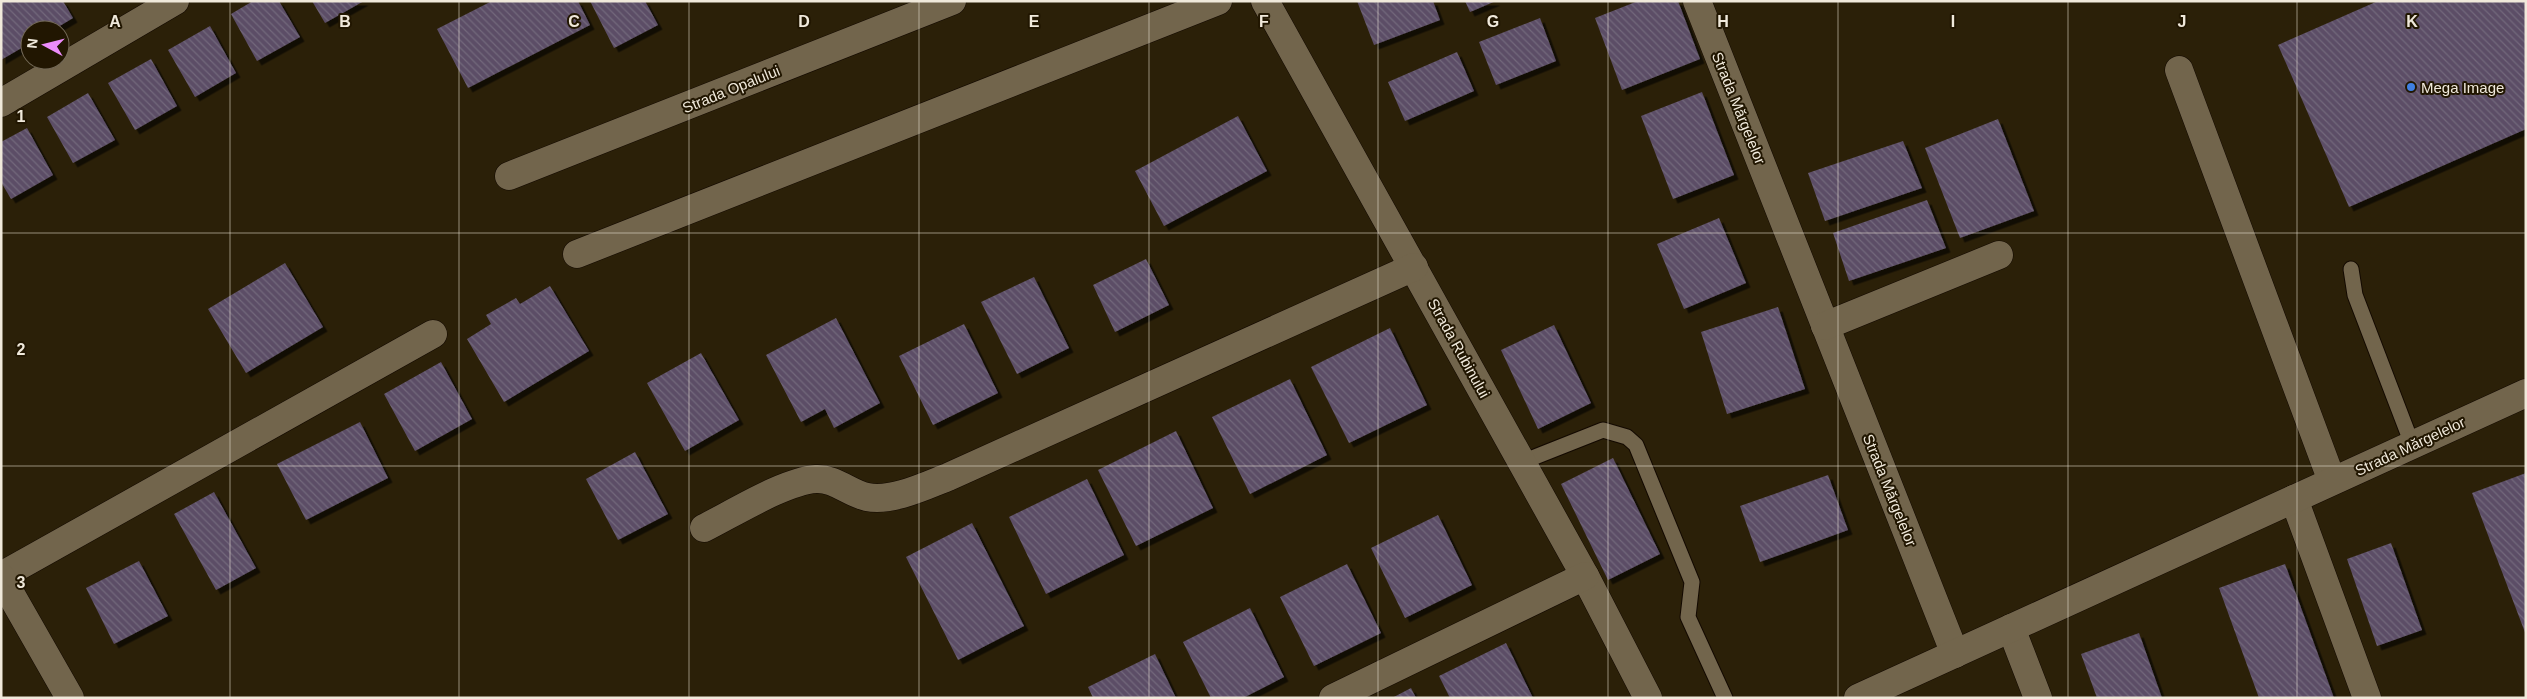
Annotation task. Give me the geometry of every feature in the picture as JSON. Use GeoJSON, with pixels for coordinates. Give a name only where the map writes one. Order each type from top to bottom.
{"type":"FeatureCollection","features":[{"type":"Feature","properties":{"kind":"street"},"geometry":{"type":"LineString","coordinates":[[1,103],[175,1]]}},
{"type":"Feature","properties":{"kind":"street","name":"Strada Opalului"},"geometry":{"type":"LineString","coordinates":[[510,176],[952,1]]}},
{"type":"Feature","properties":{"kind":"street"},"geometry":{"type":"LineString","coordinates":[[578,254],[1218,1]]}},
{"type":"Feature","properties":{"kind":"street","name":"Strada Rubinului"},"geometry":{"type":"LineString","coordinates":[[1265,1],[1585,576],[1648,698]]}},
{"type":"Feature","properties":{"kind":"street","name":"Strada Mărgelelor"},"geometry":{"type":"LineString","coordinates":[[1697,1],[1955,654]]}},
{"type":"Feature","properties":{"kind":"street"},"geometry":{"type":"LineString","coordinates":[[2179,70],[2332,482]]}},
{"type":"Feature","properties":{"kind":"street"},"geometry":{"type":"LineString","coordinates":[[1825,326],[1999,255]]}},
{"type":"Feature","properties":{"kind":"street"},"geometry":{"type":"LineString","coordinates":[[704,528],[799,481],[819,479],[841,485],[867,497],[898,496],[931,483],[1414,267]]}},
{"type":"Feature","properties":{"kind":"street"},"geometry":{"type":"LineString","coordinates":[[70,698],[1,577],[433,334]]}},
{"type":"Feature","properties":{"kind":"street","name":"Strada Mărgelelor"},"geometry":{"type":"LineString","coordinates":[[1858,698],[2526,393]]}},
{"type":"Feature","properties":{"kind":"street"},"geometry":{"type":"LineString","coordinates":[[2294,499],[2367,698]]}},
{"type":"Feature","properties":{"kind":"street"},"geometry":{"type":"LineString","coordinates":[[1333,698],[1585,576]]}},
{"type":"Feature","properties":{"kind":"street"},"geometry":{"type":"LineString","coordinates":[[2011,628],[2038,698]]}},
{"type":"Feature","properties":{"kind":"lane"},"geometry":{"type":"LineString","coordinates":[[2351,269],[2355,295],[2412,444]]}},
{"type":"Feature","properties":{"kind":"lane"},"geometry":{"type":"LineString","coordinates":[[1522,462],[1603,430],[1627,437],[1636,445],[1692,582],[1688,617],[1725,698]]}},
{"type":"Feature","properties":{"kind":"building"},"geometry":{"type":"Polygon","coordinates":[[[1,1],[63,1],[73,18],[70,20],[20,20],[20,49],[1,60],[1,1]]]}},
{"type":"Feature","properties":{"kind":"building"},"geometry":{"type":"Polygon","coordinates":[[[253,1],[279,1],[300,37],[257,61],[231,14],[253,1]]]}},
{"type":"Feature","properties":{"kind":"building"},"geometry":{"type":"Polygon","coordinates":[[[312,1],[364,1],[325,23],[312,1]]]}},
{"type":"Feature","properties":{"kind":"building"},"geometry":{"type":"Polygon","coordinates":[[[492,1],[578,1],[590,25],[468,88],[437,29],[492,1]]]}},
{"type":"Feature","properties":{"kind":"building"},"geometry":{"type":"Polygon","coordinates":[[[590,1],[645,1],[658,25],[614,48],[590,1]]]}},
{"type":"Feature","properties":{"kind":"building"},"geometry":{"type":"Polygon","coordinates":[[[1357,1],[1433,1],[1440,20],[1374,45],[1357,1]]]}},
{"type":"Feature","properties":{"kind":"building"},"geometry":{"type":"Polygon","coordinates":[[[1465,1],[1496,1],[1470,12],[1465,1]]]}},
{"type":"Feature","properties":{"kind":"building"},"geometry":{"type":"Polygon","coordinates":[[[1638,1],[1678,1],[1700,59],[1622,90],[1595,18],[1638,1]]]}},
{"type":"Feature","properties":{"kind":"building","name":"Mega Image"},"geometry":{"type":"Polygon","coordinates":[[[2378,1],[2526,1],[2526,129],[2349,207],[2278,45],[2378,1]]]}},
{"type":"Feature","properties":{"kind":"building"},"geometry":{"type":"Polygon","coordinates":[[[1540,18],[1556,61],[1496,85],[1479,42],[1540,18]]]}},
{"type":"Feature","properties":{"kind":"building"},"geometry":{"type":"Polygon","coordinates":[[[210,26],[236,73],[195,97],[168,50],[210,26]]]}},
{"type":"Feature","properties":{"kind":"building"},"geometry":{"type":"Polygon","coordinates":[[[1457,52],[1474,91],[1405,121],[1388,82],[1457,52]]]}},
{"type":"Feature","properties":{"kind":"building"},"geometry":{"type":"Polygon","coordinates":[[[151,59],[177,106],[135,130],[108,83],[151,59]]]}},
{"type":"Feature","properties":{"kind":"building"},"geometry":{"type":"Polygon","coordinates":[[[1702,92],[1734,175],[1673,199],[1641,116],[1702,92]]]}},
{"type":"Feature","properties":{"kind":"building"},"geometry":{"type":"Polygon","coordinates":[[[88,93],[115,140],[73,163],[47,117],[88,93]]]}},
{"type":"Feature","properties":{"kind":"building"},"geometry":{"type":"Polygon","coordinates":[[[1238,116],[1267,171],[1164,226],[1135,171],[1238,116]]]}},
{"type":"Feature","properties":{"kind":"building"},"geometry":{"type":"Polygon","coordinates":[[[1998,119],[2034,211],[1960,238],[1925,148],[1998,119]]]}},
{"type":"Feature","properties":{"kind":"building"},"geometry":{"type":"Polygon","coordinates":[[[27,128],[53,175],[11,199],[1,182],[1,142],[27,128]]]}},
{"type":"Feature","properties":{"kind":"building"},"geometry":{"type":"Polygon","coordinates":[[[1903,141],[1922,188],[1825,221],[1808,173],[1903,141]]]}},
{"type":"Feature","properties":{"kind":"building"},"geometry":{"type":"Polygon","coordinates":[[[1927,200],[1946,248],[1849,281],[1833,233],[1927,200]]]}},
{"type":"Feature","properties":{"kind":"building"},"geometry":{"type":"Polygon","coordinates":[[[1719,218],[1746,283],[1684,309],[1657,244],[1719,218]]]}},
{"type":"Feature","properties":{"kind":"building"},"geometry":{"type":"Polygon","coordinates":[[[1146,259],[1169,305],[1115,332],[1093,285],[1146,259]]]}},
{"type":"Feature","properties":{"kind":"building"},"geometry":{"type":"Polygon","coordinates":[[[285,263],[323,327],[246,373],[208,309],[285,263]]]}},
{"type":"Feature","properties":{"kind":"building"},"geometry":{"type":"Polygon","coordinates":[[[1034,277],[1069,348],[1017,374],[981,302],[1034,277]]]}},
{"type":"Feature","properties":{"kind":"building"},"geometry":{"type":"Polygon","coordinates":[[[550,286],[589,351],[504,402],[467,339],[491,324],[486,315],[516,298],[520,304],[550,286]]]}},
{"type":"Feature","properties":{"kind":"building"},"geometry":{"type":"Polygon","coordinates":[[[1778,307],[1805,389],[1727,414],[1701,332],[1778,307]]]}},
{"type":"Feature","properties":{"kind":"building"},"geometry":{"type":"Polygon","coordinates":[[[836,318],[880,403],[834,428],[825,409],[801,422],[766,355],[836,318]]]}},
{"type":"Feature","properties":{"kind":"building"},"geometry":{"type":"Polygon","coordinates":[[[964,324],[998,393],[933,425],[899,356],[964,324]]]}},
{"type":"Feature","properties":{"kind":"building"},"geometry":{"type":"Polygon","coordinates":[[[1554,325],[1591,403],[1538,429],[1501,350],[1554,325]]]}},
{"type":"Feature","properties":{"kind":"building"},"geometry":{"type":"Polygon","coordinates":[[[1390,328],[1427,405],[1349,443],[1311,367],[1390,328]]]}},
{"type":"Feature","properties":{"kind":"building"},"geometry":{"type":"Polygon","coordinates":[[[701,353],[739,420],[685,451],[647,383],[701,353]]]}},
{"type":"Feature","properties":{"kind":"building"},"geometry":{"type":"Polygon","coordinates":[[[441,362],[472,419],[415,451],[384,394],[441,362]]]}},
{"type":"Feature","properties":{"kind":"building"},"geometry":{"type":"Polygon","coordinates":[[[1290,379],[1327,455],[1250,494],[1212,417],[1290,379]]]}},
{"type":"Feature","properties":{"kind":"building"},"geometry":{"type":"Polygon","coordinates":[[[360,422],[388,478],[306,520],[277,464],[360,422]]]}},
{"type":"Feature","properties":{"kind":"building"},"geometry":{"type":"Polygon","coordinates":[[[1176,431],[1213,508],[1136,546],[1098,470],[1176,431]]]}},
{"type":"Feature","properties":{"kind":"building"},"geometry":{"type":"Polygon","coordinates":[[[635,452],[668,514],[618,540],[586,479],[635,452]]]}},
{"type":"Feature","properties":{"kind":"building"},"geometry":{"type":"Polygon","coordinates":[[[1613,458],[1660,554],[1608,580],[1561,484],[1613,458]]]}},
{"type":"Feature","properties":{"kind":"building"},"geometry":{"type":"Polygon","coordinates":[[[2526,473],[2526,635],[2472,493],[2526,473]]]}},
{"type":"Feature","properties":{"kind":"building"},"geometry":{"type":"Polygon","coordinates":[[[1828,475],[1848,530],[1760,562],[1740,506],[1828,475]]]}},
{"type":"Feature","properties":{"kind":"building"},"geometry":{"type":"Polygon","coordinates":[[[1087,479],[1124,555],[1046,594],[1009,517],[1087,479]]]}},
{"type":"Feature","properties":{"kind":"building"},"geometry":{"type":"Polygon","coordinates":[[[214,492],[256,568],[216,590],[174,514],[214,492]]]}},
{"type":"Feature","properties":{"kind":"building"},"geometry":{"type":"Polygon","coordinates":[[[1438,515],[1472,585],[1405,618],[1371,548],[1438,515]]]}},
{"type":"Feature","properties":{"kind":"building"},"geometry":{"type":"Polygon","coordinates":[[[972,523],[1024,626],[958,660],[906,557],[972,523]]]}},
{"type":"Feature","properties":{"kind":"building"},"geometry":{"type":"Polygon","coordinates":[[[2391,543],[2422,630],[2377,646],[2347,559],[2391,543]]]}},
{"type":"Feature","properties":{"kind":"building"},"geometry":{"type":"Polygon","coordinates":[[[139,561],[168,616],[114,644],[86,588],[139,561]]]}},
{"type":"Feature","properties":{"kind":"building"},"geometry":{"type":"Polygon","coordinates":[[[1347,564],[1381,633],[1314,666],[1280,597],[1347,564]]]}},
{"type":"Feature","properties":{"kind":"building"},"geometry":{"type":"Polygon","coordinates":[[[2285,564],[2334,698],[2259,698],[2219,588],[2285,564]]]}},
{"type":"Feature","properties":{"kind":"building"},"geometry":{"type":"Polygon","coordinates":[[[1250,608],[1284,677],[1243,698],[1211,698],[1183,642],[1250,608]]]}},
{"type":"Feature","properties":{"kind":"building"},"geometry":{"type":"Polygon","coordinates":[[[2139,633],[2162,698],[2097,698],[2081,654],[2139,633]]]}},
{"type":"Feature","properties":{"kind":"building"},"geometry":{"type":"Polygon","coordinates":[[[1506,643],[1533,698],[1450,698],[1439,676],[1506,643]]]}},
{"type":"Feature","properties":{"kind":"building"},"geometry":{"type":"Polygon","coordinates":[[[1155,654],[1176,698],[1093,698],[1088,687],[1155,654]]]}},
{"type":"Feature","properties":{"kind":"building"},"geometry":{"type":"Polygon","coordinates":[[[1411,688],[1416,698],[1392,698],[1411,688]]]}},
{"type":"Feature","properties":{"kind":"place","name":"Mega Image"},"geometry":{"type":"Point","coordinates":[2411,87]}}]}
